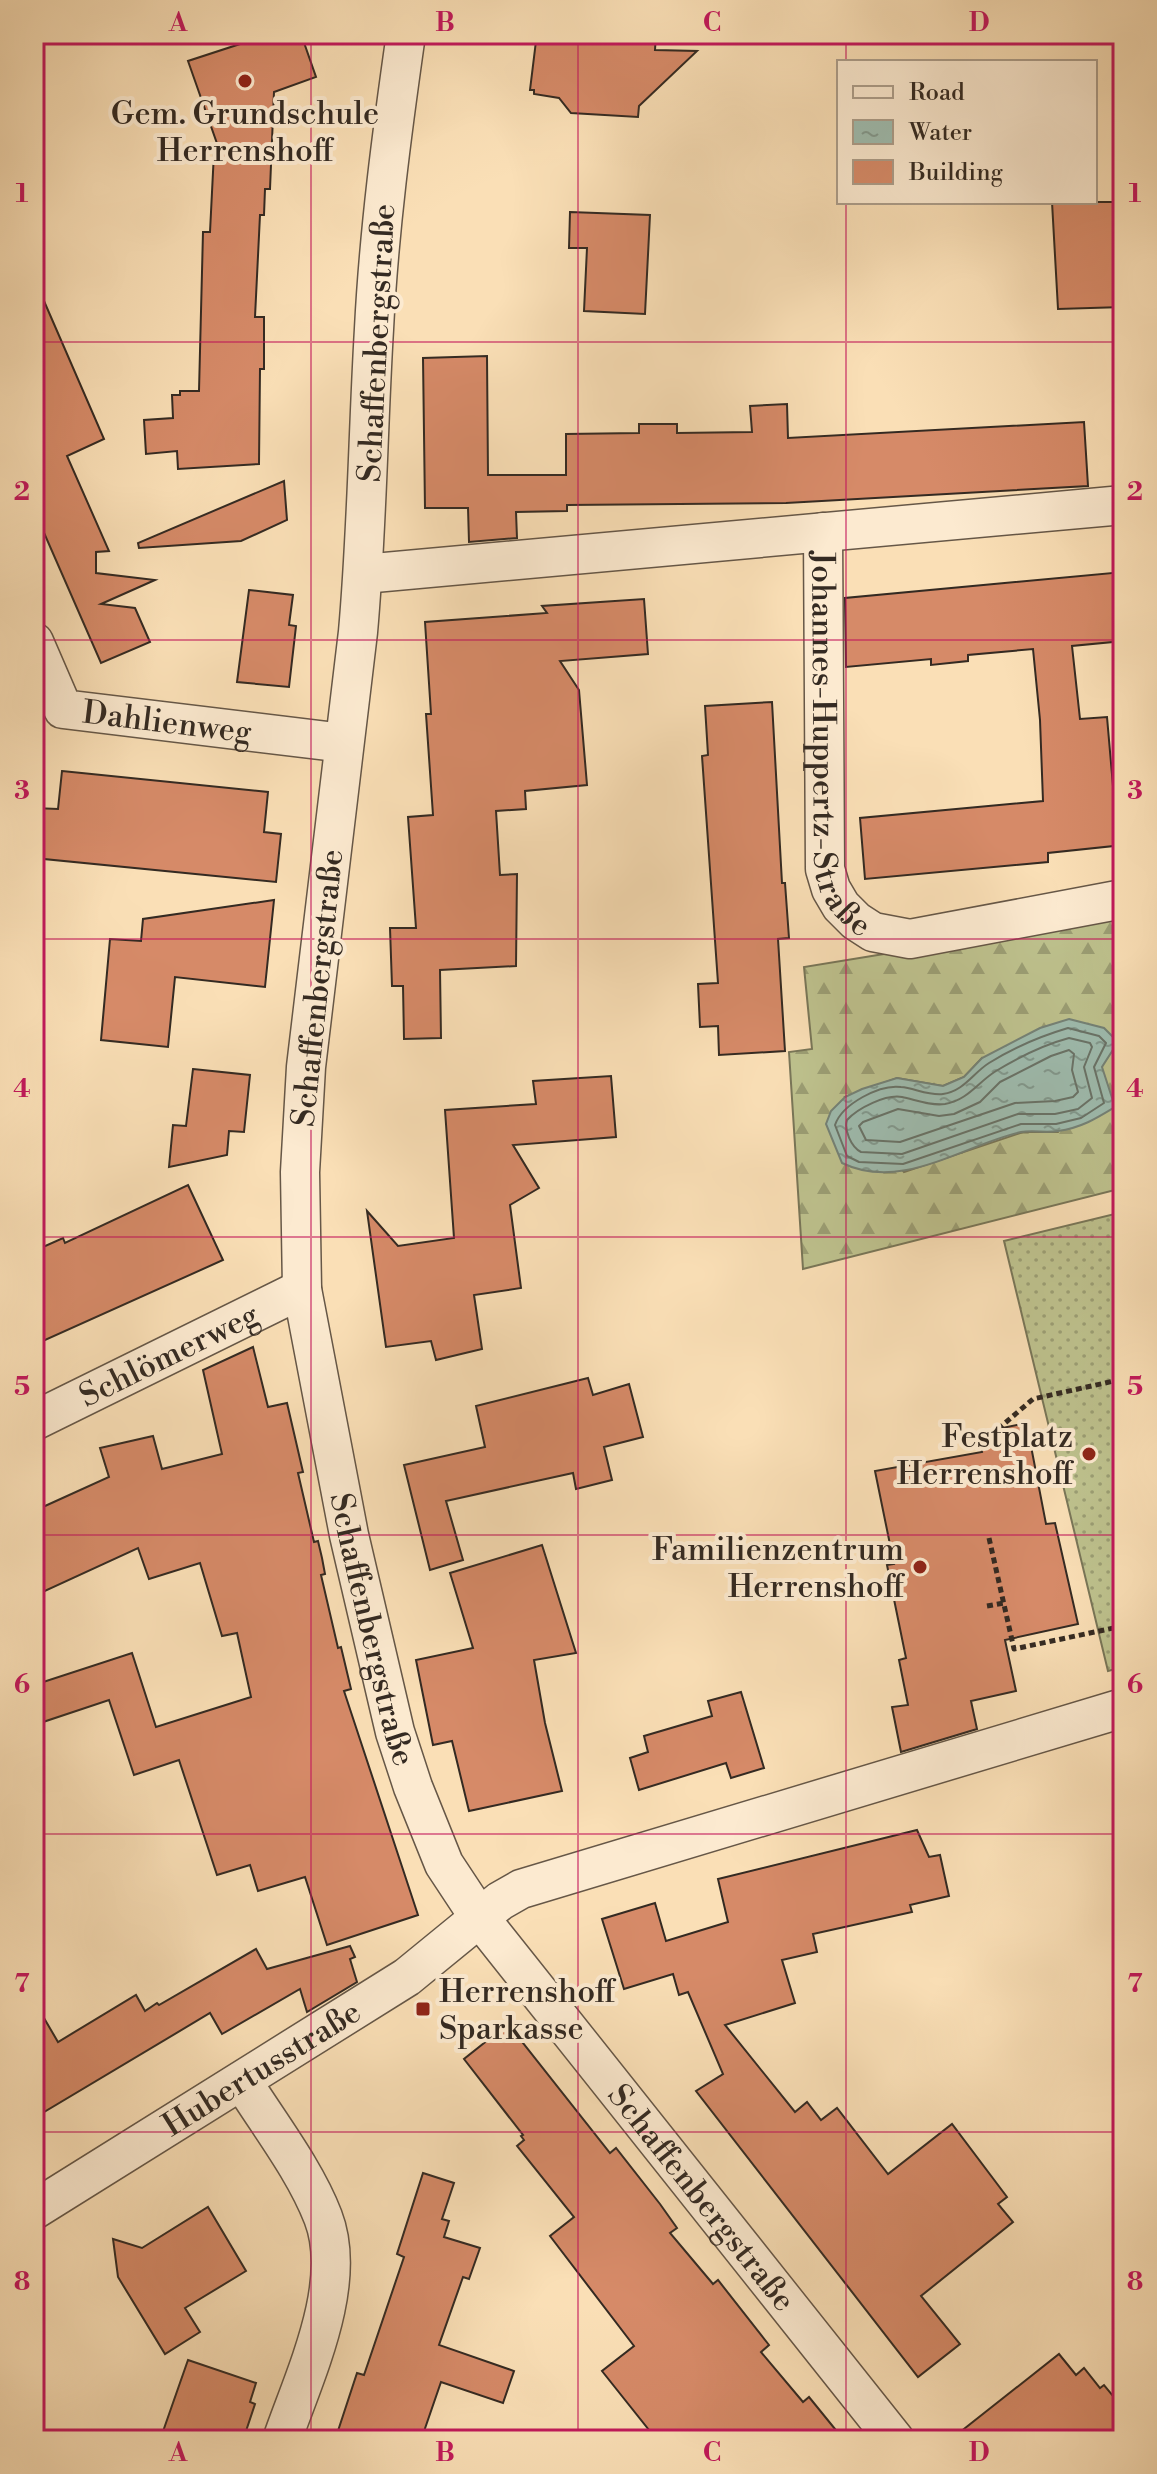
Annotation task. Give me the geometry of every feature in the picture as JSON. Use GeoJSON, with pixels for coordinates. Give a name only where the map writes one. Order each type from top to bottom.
{"type":"FeatureCollection","features":[{"type":"Feature","properties":{"kind":"street","name":"Schaffenbergstraße"},"geometry":{"type":"LineString","coordinates":[[406,34],[387,168],[374,327],[363,574],[306,1067],[300,1172],[302,1289],[356,1565],[395,1732],[444,1864],[479,1917],[895,2440]]}},
{"type":"Feature","properties":{"kind":"street","name":"Johannes-Huppertz-Straße"},"geometry":{"type":"LineString","coordinates":[[363,574],[1123,505]]}},
{"type":"Feature","properties":{"kind":"street","name":"Johannes-Huppertz-Straße"},"geometry":{"type":"LineString","coordinates":[[823,532],[825,869],[831,889],[841,906],[873,932],[910,939],[1123,899]]}},
{"type":"Feature","properties":{"kind":"street","name":"Dahlienweg"},"geometry":{"type":"LineString","coordinates":[[34,642],[49,715],[344,743]]}},
{"type":"Feature","properties":{"kind":"street","name":"Schlömerweg"},"geometry":{"type":"LineString","coordinates":[[34,1421],[302,1289]]}},
{"type":"Feature","properties":{"kind":"street"},"geometry":{"type":"LineString","coordinates":[[479,1917],[521,1889],[1123,1708]]}},
{"type":"Feature","properties":{"kind":"street","name":"Hubertusstraße"},"geometry":{"type":"LineString","coordinates":[[34,2210],[407,1977],[479,1917]]}},
{"type":"Feature","properties":{"kind":"street"},"geometry":{"type":"LineString","coordinates":[[242,2081],[314,2196],[325,2220],[332,2269],[329,2296],[282,2440]]}},
{"type":"Feature","properties":{"kind":"path"},"geometry":{"type":"LineString","coordinates":[[998,1429],[1033,1399],[1123,1379]]}},
{"type":"Feature","properties":{"kind":"path"},"geometry":{"type":"LineString","coordinates":[[989,1538],[1014,1649],[1123,1626]]}},
{"type":"Feature","properties":{"kind":"path"},"geometry":{"type":"LineString","coordinates":[[987,1606],[1004,1603]]}},
{"type":"Feature","properties":{"kind":"green space"},"geometry":{"type":"Polygon","coordinates":[[[1123,915],[1123,1188],[803,1269],[789,1052],[812,1049],[804,967],[1123,915]],[[982,1058],[964,1077],[943,1086],[897,1078],[845,1097],[904,1172],[1023,1132],[1057,1132],[982,1058]]]}},
{"type":"Feature","properties":{"kind":"green space","name":"Festplatz Herrenshoff"},"geometry":{"type":"Polygon","coordinates":[[[1123,1212],[1123,1667],[1108,1671],[1004,1241],[1123,1212]]]}},
{"type":"Feature","properties":{"kind":"water"},"geometry":{"type":"Polygon","coordinates":[[[1069,1019],[1104,1028],[1118,1042],[1102,1067],[1115,1107],[1074,1128],[1053,1132],[1021,1132],[910,1169],[865,1171],[842,1163],[826,1124],[831,1111],[845,1097],[897,1078],[943,1086],[964,1077],[982,1058],[1040,1028],[1069,1019]]]}},
{"type":"Feature","properties":{"kind":"building"},"geometry":{"type":"Polygon","coordinates":[[[243,34],[301,34],[316,77],[274,92],[270,189],[265,189],[264,215],[260,215],[255,317],[264,317],[259,464],[178,469],[177,451],[146,454],[144,420],[173,418],[172,395],[180,395],[180,391],[199,391],[203,232],[210,232],[214,152],[220,152],[188,61],[246,42],[243,34]]]}},
{"type":"Feature","properties":{"kind":"building"},"geometry":{"type":"Polygon","coordinates":[[[545,34],[656,34],[655,50],[697,51],[639,106],[638,117],[571,113],[559,98],[534,94],[534,90],[530,90],[536,41],[545,41],[545,34]]]}},
{"type":"Feature","properties":{"kind":"building"},"geometry":{"type":"Polygon","coordinates":[[[1121,202],[1123,307],[1058,309],[1052,204],[1121,202]]]}},
{"type":"Feature","properties":{"kind":"building"},"geometry":{"type":"Polygon","coordinates":[[[570,212],[650,215],[645,314],[584,311],[587,248],[569,248],[570,212]]]}},
{"type":"Feature","properties":{"kind":"building"},"geometry":{"type":"Polygon","coordinates":[[[34,278],[104,439],[67,456],[109,551],[96,552],[96,573],[155,580],[101,604],[135,608],[150,642],[101,663],[34,510],[34,278]]]}},
{"type":"Feature","properties":{"kind":"building"},"geometry":{"type":"Polygon","coordinates":[[[487,356],[488,475],[566,475],[566,434],[639,433],[639,424],[677,424],[677,433],[752,432],[750,406],[787,404],[788,438],[1084,422],[1088,486],[786,503],[567,505],[567,511],[516,512],[517,538],[469,542],[468,508],[425,508],[423,358],[487,356]]]}},
{"type":"Feature","properties":{"kind":"building"},"geometry":{"type":"Polygon","coordinates":[[[284,481],[287,520],[241,541],[139,548],[138,543],[284,481]]]}},
{"type":"Feature","properties":{"kind":"building"},"geometry":{"type":"Polygon","coordinates":[[[1123,572],[1123,641],[1072,646],[1080,719],[1107,717],[1113,786],[1123,785],[1123,845],[1048,853],[1048,862],[865,879],[860,818],[1043,801],[1040,720],[1033,649],[968,655],[968,661],[931,665],[931,659],[846,667],[845,598],[1123,572]]]}},
{"type":"Feature","properties":{"kind":"building"},"geometry":{"type":"Polygon","coordinates":[[[249,590],[293,595],[289,625],[296,626],[289,687],[237,682],[249,590]]]}},
{"type":"Feature","properties":{"kind":"building"},"geometry":{"type":"Polygon","coordinates":[[[644,599],[648,654],[560,661],[579,690],[587,785],[525,791],[526,809],[496,811],[500,875],[517,874],[516,966],[440,970],[441,1038],[404,1039],[403,986],[392,986],[390,928],[416,928],[408,817],[433,815],[426,714],[431,714],[425,622],[547,613],[542,606],[644,599]]]}},
{"type":"Feature","properties":{"kind":"building"},"geometry":{"type":"Polygon","coordinates":[[[772,702],[782,883],[785,883],[789,938],[778,939],[785,1051],[719,1055],[718,1026],[700,1027],[698,984],[718,983],[702,756],[708,755],[705,706],[772,702]]]}},
{"type":"Feature","properties":{"kind":"building"},"geometry":{"type":"Polygon","coordinates":[[[62,771],[268,792],[264,832],[281,834],[276,882],[34,858],[34,808],[58,809],[62,771]]]}},
{"type":"Feature","properties":{"kind":"building"},"geometry":{"type":"Polygon","coordinates":[[[274,900],[265,987],[175,977],[168,1047],[101,1040],[110,939],[141,941],[143,919],[274,900]]]}},
{"type":"Feature","properties":{"kind":"building"},"geometry":{"type":"Polygon","coordinates":[[[193,1069],[250,1075],[244,1132],[229,1131],[227,1155],[169,1167],[173,1125],[186,1126],[193,1069]]]}},
{"type":"Feature","properties":{"kind":"building"},"geometry":{"type":"Polygon","coordinates":[[[611,1076],[616,1137],[513,1145],[539,1188],[510,1205],[521,1288],[474,1295],[482,1349],[436,1360],[431,1341],[386,1347],[367,1211],[398,1246],[454,1238],[445,1110],[536,1104],[533,1081],[611,1076]]]}},
{"type":"Feature","properties":{"kind":"building"},"geometry":{"type":"Polygon","coordinates":[[[188,1185],[223,1260],[34,1345],[34,1251],[63,1238],[65,1243],[188,1185]]]}},
{"type":"Feature","properties":{"kind":"building"},"geometry":{"type":"Polygon","coordinates":[[[253,1347],[268,1407],[287,1403],[303,1472],[298,1473],[314,1542],[318,1541],[325,1574],[321,1575],[351,1689],[344,1691],[418,1915],[327,1945],[305,1877],[258,1891],[250,1865],[217,1875],[179,1760],[134,1775],[109,1700],[34,1725],[34,1685],[132,1653],[156,1727],[251,1697],[237,1633],[222,1636],[200,1563],[149,1579],[138,1548],[34,1596],[34,1511],[109,1477],[100,1448],[153,1436],[162,1469],[222,1454],[203,1370],[253,1347]]]}},
{"type":"Feature","properties":{"kind":"building"},"geometry":{"type":"Polygon","coordinates":[[[588,1378],[593,1395],[629,1384],[643,1437],[604,1447],[612,1480],[576,1489],[573,1473],[446,1501],[463,1560],[430,1570],[404,1465],[485,1447],[476,1406],[588,1378]]]}},
{"type":"Feature","properties":{"kind":"building"},"geometry":{"type":"Polygon","coordinates":[[[1022,1424],[1026,1442],[1030,1441],[1046,1524],[1055,1523],[1078,1624],[1005,1640],[1016,1691],[971,1701],[977,1729],[901,1752],[892,1707],[908,1705],[899,1660],[906,1658],[887,1565],[894,1564],[875,1471],[982,1452],[978,1433],[1022,1424]]]}},
{"type":"Feature","properties":{"kind":"building"},"geometry":{"type":"Polygon","coordinates":[[[542,1545],[576,1653],[534,1660],[545,1723],[562,1791],[469,1811],[452,1741],[433,1745],[416,1660],[473,1648],[450,1573],[542,1545]]]}},
{"type":"Feature","properties":{"kind":"building"},"geometry":{"type":"Polygon","coordinates":[[[741,1692],[764,1768],[731,1778],[726,1763],[639,1790],[630,1758],[648,1752],[644,1736],[712,1716],[708,1701],[741,1692]]]}},
{"type":"Feature","properties":{"kind":"building"},"geometry":{"type":"Polygon","coordinates":[[[917,1830],[929,1857],[940,1855],[949,1896],[910,1905],[912,1912],[813,1934],[817,1952],[782,1960],[795,2003],[725,2025],[795,2112],[807,2102],[821,2120],[837,2108],[888,2174],[952,2124],[1007,2197],[998,2204],[1013,2222],[921,2296],[960,2344],[918,2377],[696,2091],[723,2074],[688,1992],[679,1995],[673,1974],[624,1989],[602,1919],[655,1903],[666,1941],[728,1922],[718,1879],[917,1830]]]}},
{"type":"Feature","properties":{"kind":"building"},"geometry":{"type":"Polygon","coordinates":[[[350,1946],[355,1957],[350,1959],[357,1982],[307,2012],[300,1989],[222,2034],[210,2013],[34,2118],[34,2001],[58,2042],[136,1995],[145,2011],[157,2003],[159,2005],[256,1949],[267,1969],[350,1946]]]}},
{"type":"Feature","properties":{"kind":"building"},"geometry":{"type":"Polygon","coordinates":[[[508,2024],[610,2153],[616,2148],[660,2204],[677,2228],[670,2233],[713,2284],[718,2280],[769,2345],[761,2352],[803,2402],[809,2397],[844,2440],[657,2440],[602,2371],[634,2346],[550,2236],[574,2217],[517,2146],[524,2140],[523,2135],[464,2059],[508,2024]]]}},
{"type":"Feature","properties":{"kind":"building"},"geometry":{"type":"Polygon","coordinates":[[[423,2173],[454,2183],[442,2219],[449,2221],[444,2237],[480,2248],[469,2279],[463,2277],[439,2345],[514,2371],[503,2403],[441,2382],[421,2440],[335,2440],[357,2373],[364,2375],[404,2257],[397,2254],[423,2173]]]}},
{"type":"Feature","properties":{"kind":"building"},"geometry":{"type":"Polygon","coordinates":[[[208,2207],[246,2271],[185,2308],[200,2332],[165,2354],[118,2277],[113,2239],[142,2248],[208,2207]]]}},
{"type":"Feature","properties":{"kind":"building"},"geometry":{"type":"Polygon","coordinates":[[[1059,2354],[1076,2375],[1084,2368],[1100,2388],[1104,2385],[1123,2408],[1123,2440],[950,2440],[1059,2354]]]}},
{"type":"Feature","properties":{"kind":"building"},"geometry":{"type":"Polygon","coordinates":[[[188,2360],[256,2383],[250,2402],[255,2404],[243,2440],[160,2440],[188,2360]]]}},
{"type":"Feature","properties":{"kind":"place","name":"Gem. Grundschule Herrenshoff"},"geometry":{"type":"Point","coordinates":[245,81]}},
{"type":"Feature","properties":{"kind":"place","name":"Festplatz Herrenshoff"},"geometry":{"type":"Point","coordinates":[1089,1454]}},
{"type":"Feature","properties":{"kind":"place","name":"Familienzentrum Herrenshoff"},"geometry":{"type":"Point","coordinates":[920,1567]}},
{"type":"Feature","properties":{"kind":"place","name":"Herrenshoff Sparkasse"},"geometry":{"type":"Point","coordinates":[423,2009]}}]}
